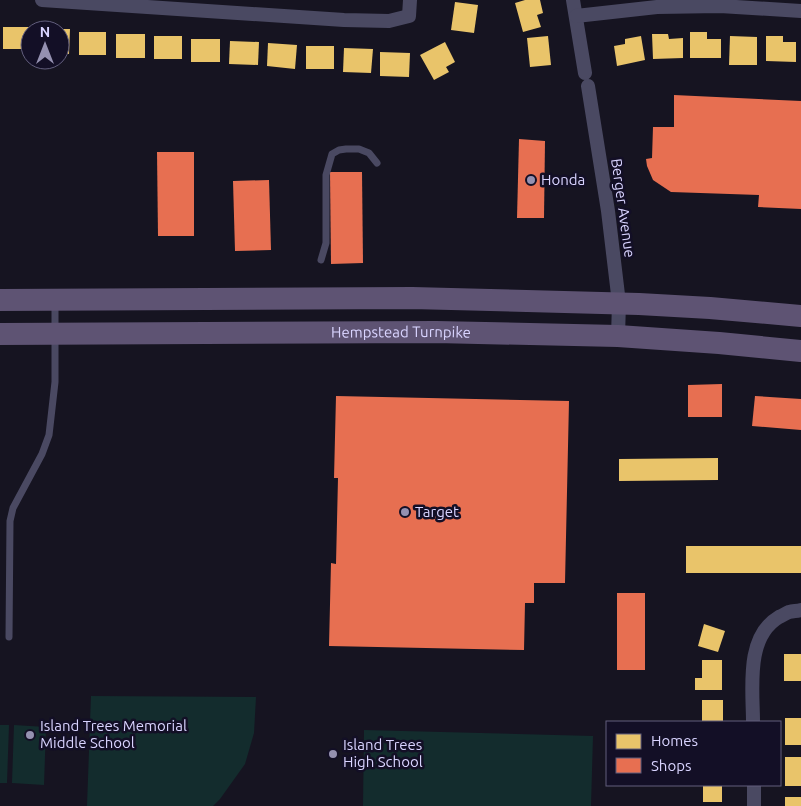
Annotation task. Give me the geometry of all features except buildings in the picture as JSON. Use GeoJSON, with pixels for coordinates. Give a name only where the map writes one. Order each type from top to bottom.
{"type":"FeatureCollection","features":[{"type":"Feature","properties":{"kind":"main road"},"geometry":{"type":"LineString","coordinates":[[0,300],[412,298],[619,303],[801,316]]}},
{"type":"Feature","properties":{"kind":"main road","name":"Hempstead Turnpike"},"geometry":{"type":"LineString","coordinates":[[0,334],[436,332],[618,336],[711,342],[801,351]]}},
{"type":"Feature","properties":{"kind":"street"},"geometry":{"type":"LineString","coordinates":[[42,0],[344,20],[389,21],[409,16],[410,0]]}},
{"type":"Feature","properties":{"kind":"street","name":"Berger Avenue"},"geometry":{"type":"LineString","coordinates":[[573,0],[608,211],[619,303],[618,336]]}},
{"type":"Feature","properties":{"kind":"street"},"geometry":{"type":"LineString","coordinates":[[576,16],[657,7],[738,4],[801,11]]}},
{"type":"Feature","properties":{"kind":"street"},"geometry":{"type":"LineString","coordinates":[[754,721],[753,669],[758,640],[771,622],[788,612],[801,610]]}},
{"type":"Feature","properties":{"kind":"street"},"geometry":{"type":"LineString","coordinates":[[754,786],[754,806]]}},
{"type":"Feature","properties":{"kind":"lane"},"geometry":{"type":"LineString","coordinates":[[321,260],[326,243],[326,175],[332,154],[338,150],[359,149],[369,153],[376,163]]}},
{"type":"Feature","properties":{"kind":"lane"},"geometry":{"type":"LineString","coordinates":[[9,636],[10,521],[13,508],[42,454],[49,435],[55,382],[55,300]]}},
{"type":"Feature","properties":{"kind":"green space"},"geometry":{"type":"Polygon","coordinates":[[[91,696],[256,697],[254,733],[245,764],[213,806],[87,806],[91,696]]]}},
{"type":"Feature","properties":{"kind":"green space"},"geometry":{"type":"Polygon","coordinates":[[[0,725],[9,725],[7,783],[0,783],[0,725]]]}},
{"type":"Feature","properties":{"kind":"green space"},"geometry":{"type":"Polygon","coordinates":[[[14,725],[46,727],[44,785],[12,783],[14,725]]]}},
{"type":"Feature","properties":{"kind":"green space"},"geometry":{"type":"Polygon","coordinates":[[[364,730],[593,736],[591,806],[363,806],[364,730]]]}},
{"type":"Feature","properties":{"kind":"place","name":"Honda"},"geometry":{"type":"Point","coordinates":[531,180]}},
{"type":"Feature","properties":{"kind":"place","name":"Target"},"geometry":{"type":"Point","coordinates":[405,512]}},
{"type":"Feature","properties":{"kind":"place","name":"Island Trees Memorial Middle School"},"geometry":{"type":"Point","coordinates":[30,735]}},
{"type":"Feature","properties":{"kind":"place","name":"Island Trees High School"},"geometry":{"type":"Point","coordinates":[333,754]}}]}
